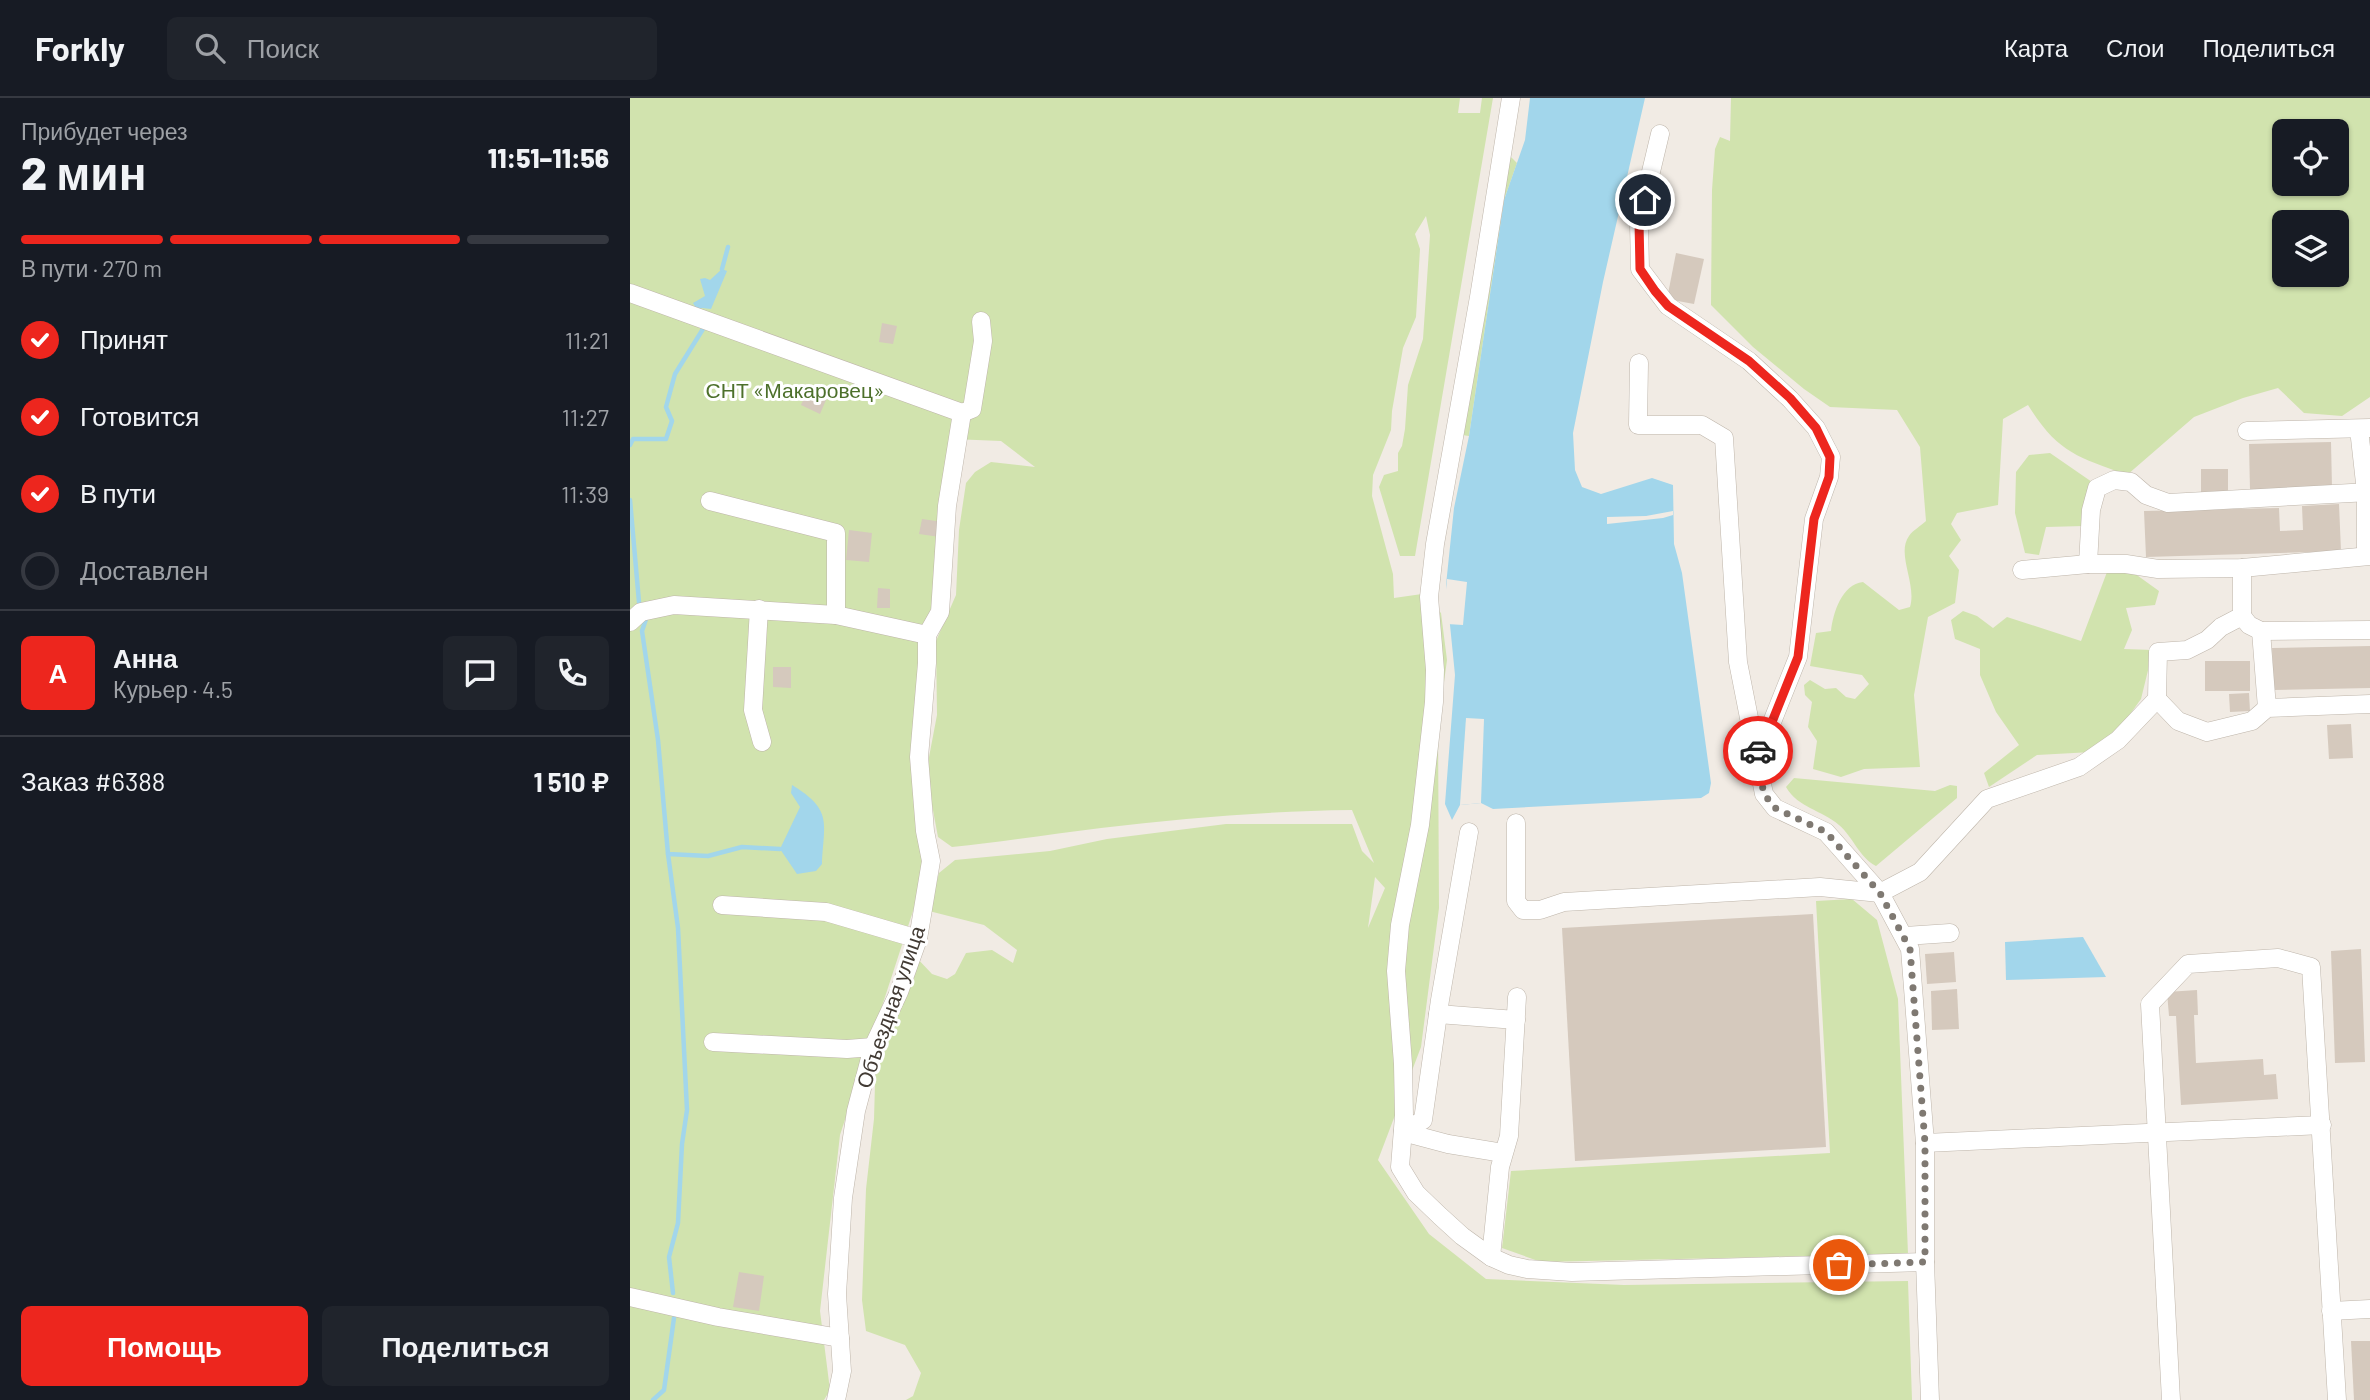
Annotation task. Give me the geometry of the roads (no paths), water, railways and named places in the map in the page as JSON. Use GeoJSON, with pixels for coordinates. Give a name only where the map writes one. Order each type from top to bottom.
{"type":"FeatureCollection","features":[{"type":"Feature","properties":{"kind":"street"},"geometry":{"type":"LineString","coordinates":[[1511,98],[1435,544],[1429,597],[1434,702],[1420,825],[1400,925],[1396,971],[1404,1064],[1400,1167],[1416,1193],[1462,1236],[1491,1257],[1527,1269],[1572,1272],[1925,1262]]}},
{"type":"Feature","properties":{"kind":"street"},"geometry":{"type":"LineString","coordinates":[[1660,134],[1639,222],[1640,269],[1668,306],[1749,361],[1790,398],[1816,428],[1830,457],[1829,477],[1814,519],[1798,657],[1768,732],[1756,754]]}},
{"type":"Feature","properties":{"kind":"street"},"geometry":{"type":"LineString","coordinates":[[630,293],[960,412]]}},
{"type":"Feature","properties":{"kind":"street","name":"Объездная улица"},"geometry":{"type":"LineString","coordinates":[[836,1400],[842,1371],[837,1294],[843,1198],[856,1111],[873,1047],[918,939],[931,861],[925,831],[919,757],[927,635],[940,612],[947,506],[960,412],[972,409],[983,341],[981,321]]}},
{"type":"Feature","properties":{"kind":"street"},"geometry":{"type":"LineString","coordinates":[[1639,363],[1638,425],[1702,425],[1724,438],[1738,662],[1764,794],[1775,808],[1826,832],[1880,893],[1910,949],[1925,1143],[1925,1262],[1930,1400]]}},
{"type":"Feature","properties":{"kind":"street"},"geometry":{"type":"LineString","coordinates":[[2022,570],[2088,564],[2126,564],[2158,569],[2242,568],[2368,555],[2365,428],[2247,431]]}},
{"type":"Feature","properties":{"kind":"street"},"geometry":{"type":"LineString","coordinates":[[2088,564],[2091,510],[2097,488],[2114,480],[2131,482],[2146,495],[2168,503],[2368,492]]}},
{"type":"Feature","properties":{"kind":"street"},"geometry":{"type":"LineString","coordinates":[[710,502],[836,533],[836,615]]}},
{"type":"Feature","properties":{"kind":"street"},"geometry":{"type":"LineString","coordinates":[[2242,568],[2242,616],[2249,625],[2261,631],[2370,630]]}},
{"type":"Feature","properties":{"kind":"street"},"geometry":{"type":"LineString","coordinates":[[630,622],[641,612],[674,605],[836,615],[927,635]]}},
{"type":"Feature","properties":{"kind":"street"},"geometry":{"type":"LineString","coordinates":[[759,609],[753,710],[762,742]]}},
{"type":"Feature","properties":{"kind":"street"},"geometry":{"type":"LineString","coordinates":[[1516,823],[1516,901],[1523,910],[1540,909],[1564,902],[1820,887],[1880,893],[1920,872],[1987,799],[2079,767],[2118,740],[2157,699],[2158,652],[2187,650],[2242,616]]}},
{"type":"Feature","properties":{"kind":"street"},"geometry":{"type":"LineString","coordinates":[[2261,631],[2267,708]]}},
{"type":"Feature","properties":{"kind":"street"},"geometry":{"type":"LineString","coordinates":[[2157,699],[2178,721],[2207,732],[2252,721],[2267,708],[2370,704]]}},
{"type":"Feature","properties":{"kind":"street"},"geometry":{"type":"LineString","coordinates":[[1403,1132],[1423,1120],[1469,831]]}},
{"type":"Feature","properties":{"kind":"street"},"geometry":{"type":"LineString","coordinates":[[722,905],[826,912],[918,939]]}},
{"type":"Feature","properties":{"kind":"street"},"geometry":{"type":"LineString","coordinates":[[1905,936],[1950,933]]}},
{"type":"Feature","properties":{"kind":"street"},"geometry":{"type":"LineString","coordinates":[[2171,1400],[2150,1004],[2188,964],[2278,958],[2311,967],[2337,1400]]}},
{"type":"Feature","properties":{"kind":"street"},"geometry":{"type":"LineString","coordinates":[[1491,1257],[1503,1153],[1509,1136],[1517,997]]}},
{"type":"Feature","properties":{"kind":"street"},"geometry":{"type":"LineString","coordinates":[[1438,1014],[1516,1020]]}},
{"type":"Feature","properties":{"kind":"street"},"geometry":{"type":"LineString","coordinates":[[713,1042],[847,1049],[873,1047]]}},
{"type":"Feature","properties":{"kind":"street"},"geometry":{"type":"LineString","coordinates":[[1925,1143],[2322,1125]]}},
{"type":"Feature","properties":{"kind":"street"},"geometry":{"type":"LineString","coordinates":[[1403,1132],[1448,1144],[1503,1153]]}},
{"type":"Feature","properties":{"kind":"street"},"geometry":{"type":"LineString","coordinates":[[638,1300],[839,1338]]}},
{"type":"Feature","properties":{"kind":"street"},"geometry":{"type":"LineString","coordinates":[[2331,1311],[2370,1309]]}},
{"type":"Feature","properties":{"kind":"water"},"geometry":{"type":"Polygon","coordinates":[[[1530,98],[1645,98],[1603,282],[1573,433],[1575,470],[1582,487],[1601,494],[1652,478],[1673,485],[1674,544],[1682,573],[1711,783],[1709,793],[1701,798],[1493,809],[1481,803],[1460,805],[1452,820],[1445,804],[1455,675],[1446,585],[1454,508],[1469,436],[1504,200],[1525,140],[1530,98]]]}},
{"type":"Feature","properties":{"kind":"water"},"geometry":{"type":"Polygon","coordinates":[[[722,269],[727,271],[711,309],[697,310],[693,303],[705,296],[700,279],[710,280],[722,269]]]}},
{"type":"Feature","properties":{"kind":"water"},"geometry":{"type":"Polygon","coordinates":[[[792,785],[814,802],[823,818],[822,864],[816,871],[797,874],[780,849],[800,807],[791,793],[792,785]]]}},
{"type":"Feature","properties":{"kind":"water"},"geometry":{"type":"Polygon","coordinates":[[[2083,937],[2106,977],[2006,980],[2005,942],[2083,937]]]}},
{"type":"Feature","properties":{"kind":"waterway"},"geometry":{"type":"LineString","coordinates":[[722,269],[728,247]]}},
{"type":"Feature","properties":{"kind":"waterway"},"geometry":{"type":"LineString","coordinates":[[630,445],[633,439],[666,439],[672,421],[666,407],[675,374],[703,329]]}},
{"type":"Feature","properties":{"kind":"waterway"},"geometry":{"type":"LineString","coordinates":[[630,500],[639,602]]}},
{"type":"Feature","properties":{"kind":"waterway"},"geometry":{"type":"LineString","coordinates":[[646,619],[642,631],[658,740],[668,854],[708,856],[742,847],[780,849]]}},
{"type":"Feature","properties":{"kind":"waterway"},"geometry":{"type":"LineString","coordinates":[[668,854],[678,928],[687,1110],[682,1144],[678,1223],[669,1257],[673,1293]]}},
{"type":"Feature","properties":{"kind":"waterway"},"geometry":{"type":"LineString","coordinates":[[653,1400],[664,1390],[674,1318]]}},
{"type":"Feature","properties":{"kind":"park label","name":"СНТ «Макаровец»"},"geometry":{"type":"Point","coordinates":[795,391]}}]}
